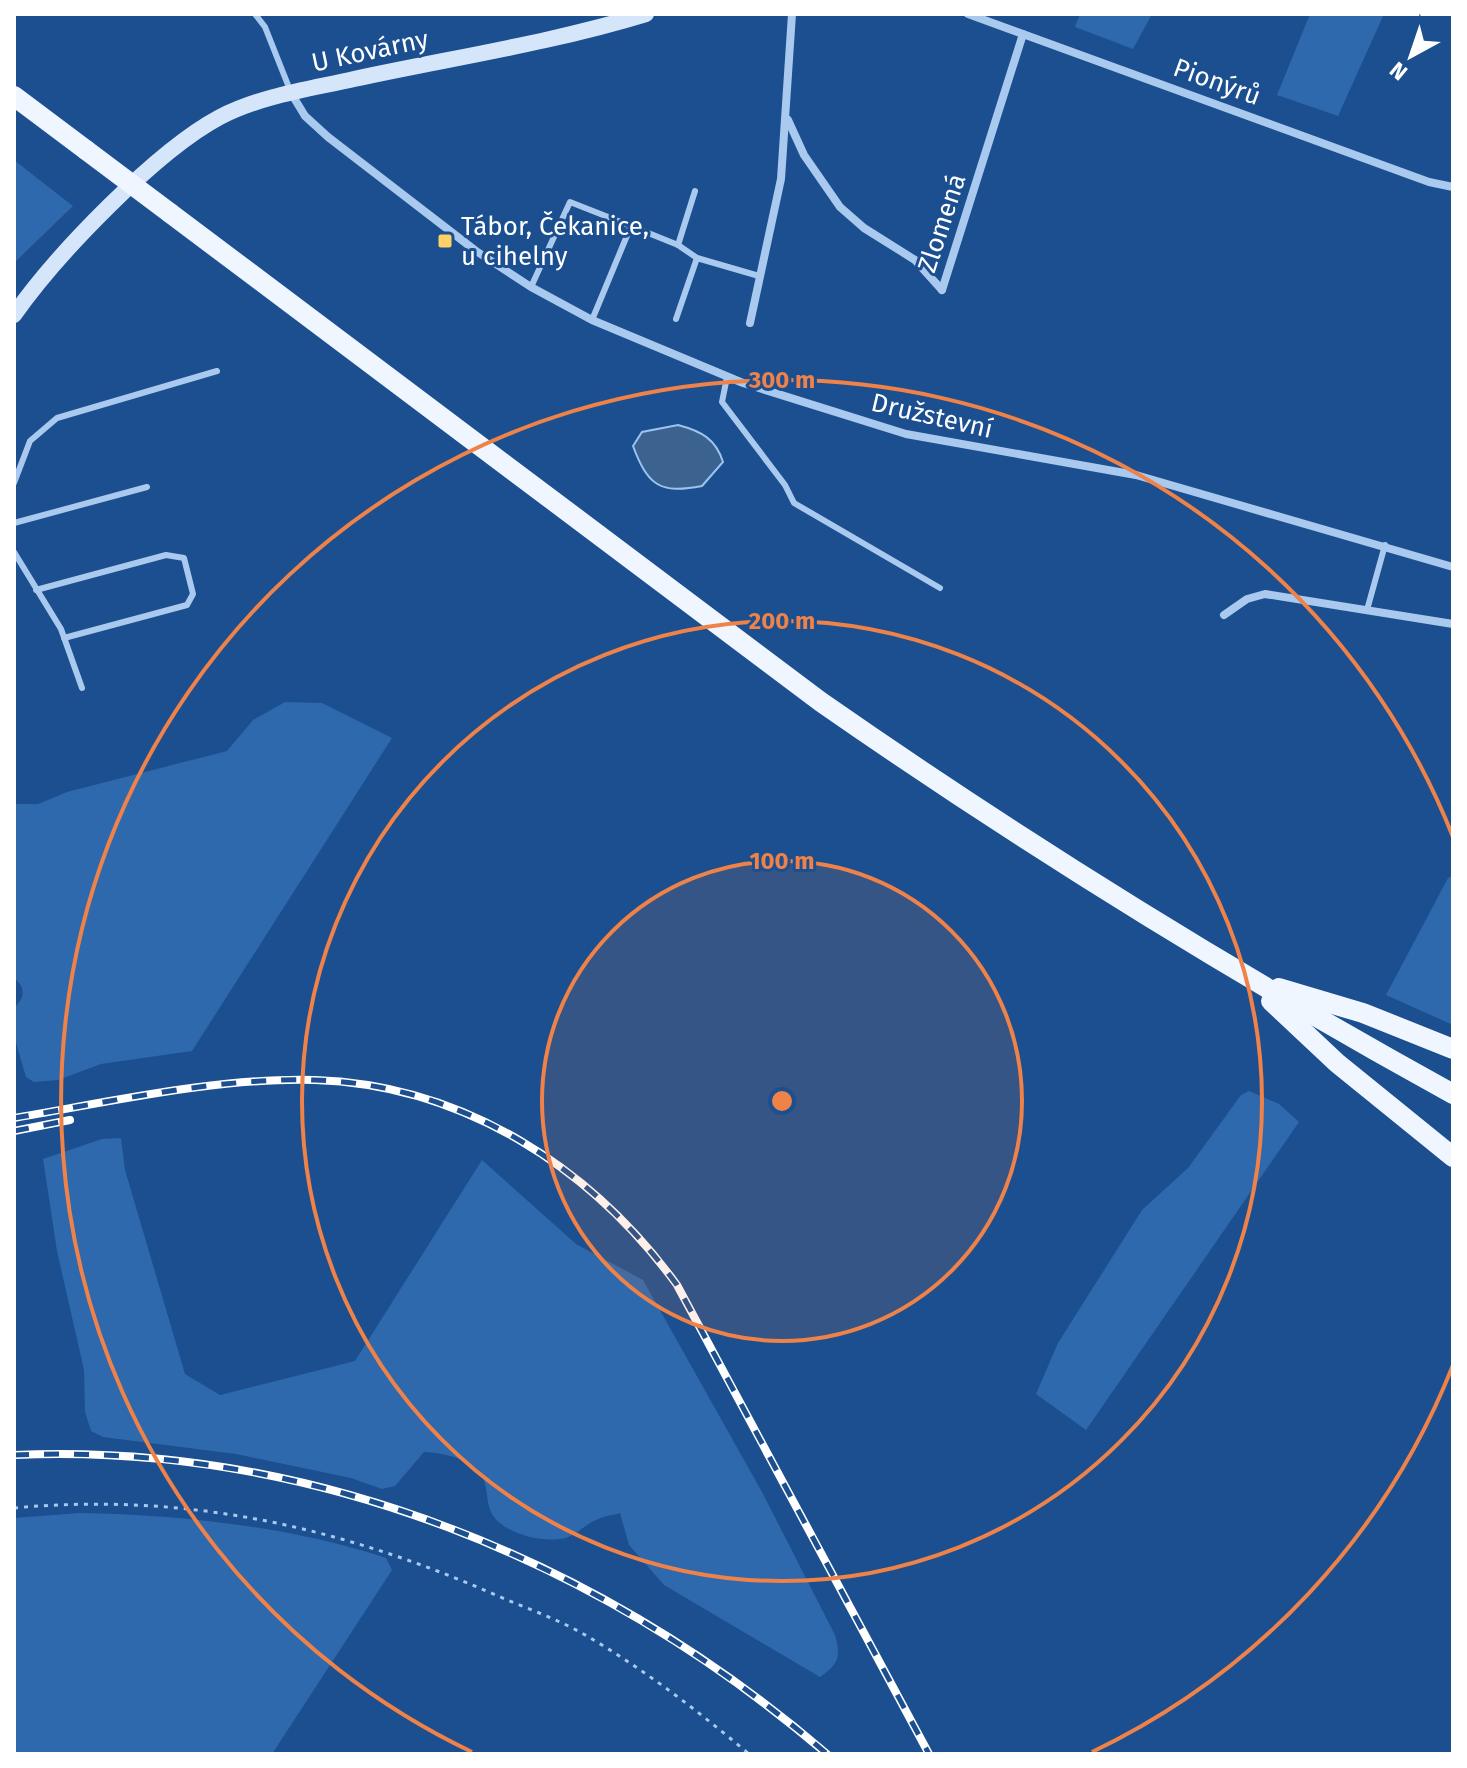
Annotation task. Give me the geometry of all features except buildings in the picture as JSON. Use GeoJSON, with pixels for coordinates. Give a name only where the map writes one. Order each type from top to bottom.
{"type":"FeatureCollection","features":[{"type":"Feature","properties":{"kind":"main road"},"geometry":{"type":"LineString","coordinates":[[14,96],[821,702],[1018,836],[1247,978],[1453,1094]]}},
{"type":"Feature","properties":{"kind":"main road"},"geometry":{"type":"LineString","coordinates":[[1247,978],[1363,1013],[1453,1049]]}},
{"type":"Feature","properties":{"kind":"main road"},"geometry":{"type":"LineString","coordinates":[[1247,978],[1337,1063],[1453,1157]]}},
{"type":"Feature","properties":{"kind":"street","name":"U Kovárny"},"geometry":{"type":"LineString","coordinates":[[14,315],[63,255],[172,150],[220,117],[291,93],[646,14]]}},
{"type":"Feature","properties":{"kind":"street","name":"Zlomená"},"geometry":{"type":"LineString","coordinates":[[750,323],[779,193],[792,14]]}},
{"type":"Feature","properties":{"kind":"street","name":"Pionýrů"},"geometry":{"type":"LineString","coordinates":[[968,14],[1429,182],[1453,187]]}},
{"type":"Feature","properties":{"kind":"street","name":"Zlomená"},"geometry":{"type":"LineString","coordinates":[[786,117],[804,155],[840,207],[864,228],[915,260],[942,290],[1023,34]]}},
{"type":"Feature","properties":{"kind":"street","name":"Družstevní"},"geometry":{"type":"LineString","coordinates":[[291,93],[305,116],[328,137],[476,251],[531,287],[592,320],[727,377],[906,434],[1136,475],[1453,567]]}},
{"type":"Feature","properties":{"kind":"street"},"geometry":{"type":"LineString","coordinates":[[1224,615],[1247,599],[1265,594],[1453,624]]}},
{"type":"Feature","properties":{"kind":"lane"},"geometry":{"type":"LineString","coordinates":[[255,14],[265,27],[291,93]]}},
{"type":"Feature","properties":{"kind":"lane"},"geometry":{"type":"LineString","coordinates":[[678,245],[695,191]]}},
{"type":"Feature","properties":{"kind":"lane"},"geometry":{"type":"LineString","coordinates":[[531,287],[570,202],[678,245],[697,258],[759,276]]}},
{"type":"Feature","properties":{"kind":"lane"},"geometry":{"type":"LineString","coordinates":[[592,320],[631,226]]}},
{"type":"Feature","properties":{"kind":"lane"},"geometry":{"type":"LineString","coordinates":[[676,319],[697,258]]}},
{"type":"Feature","properties":{"kind":"lane"},"geometry":{"type":"LineString","coordinates":[[14,483],[30,441],[57,418],[217,371]]}},
{"type":"Feature","properties":{"kind":"lane"},"geometry":{"type":"LineString","coordinates":[[727,377],[722,402],[785,485],[794,503],[940,588]]}},
{"type":"Feature","properties":{"kind":"lane"},"geometry":{"type":"LineString","coordinates":[[14,523],[147,487]]}},
{"type":"Feature","properties":{"kind":"lane"},"geometry":{"type":"LineString","coordinates":[[1367,610],[1385,545]]}},
{"type":"Feature","properties":{"kind":"lane"},"geometry":{"type":"LineString","coordinates":[[14,552],[64,638],[82,688]]}},
{"type":"Feature","properties":{"kind":"lane"},"geometry":{"type":"LineString","coordinates":[[36,590],[166,555],[184,558],[193,594],[187,605],[64,638]]}},
{"type":"Feature","properties":{"kind":"path"},"geometry":{"type":"LineString","coordinates":[[14,1508],[70,1503],[196,1508],[294,1526],[425,1564],[585,1634],[693,1707],[749,1754]]}},
{"type":"Feature","properties":{"kind":"shaded area"},"geometry":{"type":"Polygon","coordinates":[[[1080,14],[1152,14],[1133,49],[1075,27],[1080,14]]]}},
{"type":"Feature","properties":{"kind":"shaded area"},"geometry":{"type":"Polygon","coordinates":[[[1310,14],[1384,14],[1338,116],[1277,95],[1310,14]]]}},
{"type":"Feature","properties":{"kind":"shaded area"},"geometry":{"type":"Polygon","coordinates":[[[14,160],[73,206],[14,263],[14,160]]]}},
{"type":"Feature","properties":{"kind":"shaded area"},"geometry":{"type":"Polygon","coordinates":[[[678,425],[706,437],[720,454],[723,462],[702,486],[676,489],[657,484],[644,470],[633,446],[642,432],[678,425]]]}},
{"type":"Feature","properties":{"kind":"shaded area"},"geometry":{"type":"Polygon","coordinates":[[[285,702],[322,703],[392,738],[192,1051],[101,1064],[58,1080],[34,1082],[26,1077],[14,1036],[14,1008],[23,993],[21,985],[14,978],[14,804],[38,804],[67,792],[227,751],[253,720],[285,702]]]}},
{"type":"Feature","properties":{"kind":"shaded area"},"geometry":{"type":"Polygon","coordinates":[[[1453,875],[1453,1025],[1386,995],[1448,878],[1453,875]]]}},
{"type":"Feature","properties":{"kind":"shaded area"},"geometry":{"type":"Polygon","coordinates":[[[1249,1091],[1279,1104],[1299,1122],[1086,1430],[1036,1394],[1058,1343],[1142,1210],[1188,1168],[1241,1095],[1249,1091]]]}},
{"type":"Feature","properties":{"kind":"shaded area"},"geometry":{"type":"Polygon","coordinates":[[[121,1138],[125,1170],[185,1374],[220,1395],[355,1361],[482,1160],[576,1244],[643,1280],[762,1492],[835,1635],[838,1655],[835,1664],[820,1677],[664,1585],[629,1545],[620,1513],[596,1520],[565,1538],[542,1539],[513,1531],[492,1514],[485,1482],[479,1471],[457,1458],[424,1452],[395,1486],[382,1489],[351,1478],[236,1454],[103,1437],[91,1431],[85,1412],[84,1370],[57,1251],[43,1159],[102,1139],[121,1138]]]}},
{"type":"Feature","properties":{"kind":"shaded area"},"geometry":{"type":"Polygon","coordinates":[[[80,1513],[157,1516],[273,1530],[386,1558],[392,1570],[272,1754],[14,1754],[14,1518],[80,1513]]]}},
{"type":"Feature","properties":{"kind":"railway"},"geometry":{"type":"LineString","coordinates":[[14,1118],[241,1082],[315,1080],[370,1085],[422,1098],[473,1116],[520,1140],[564,1170],[606,1204],[677,1285],[929,1754]]}},
{"type":"Feature","properties":{"kind":"railway"},"geometry":{"type":"LineString","coordinates":[[14,1131],[70,1120]]}},
{"type":"Feature","properties":{"kind":"railway"},"geometry":{"type":"LineString","coordinates":[[14,1455],[126,1456],[236,1469],[344,1493],[449,1528],[550,1572],[648,1624],[740,1685],[827,1754]]}},
{"type":"Feature","properties":{"kind":"place","name":"Tábor, Čekanice, u cihelny"},"geometry":{"type":"Point","coordinates":[445,241]}}]}
